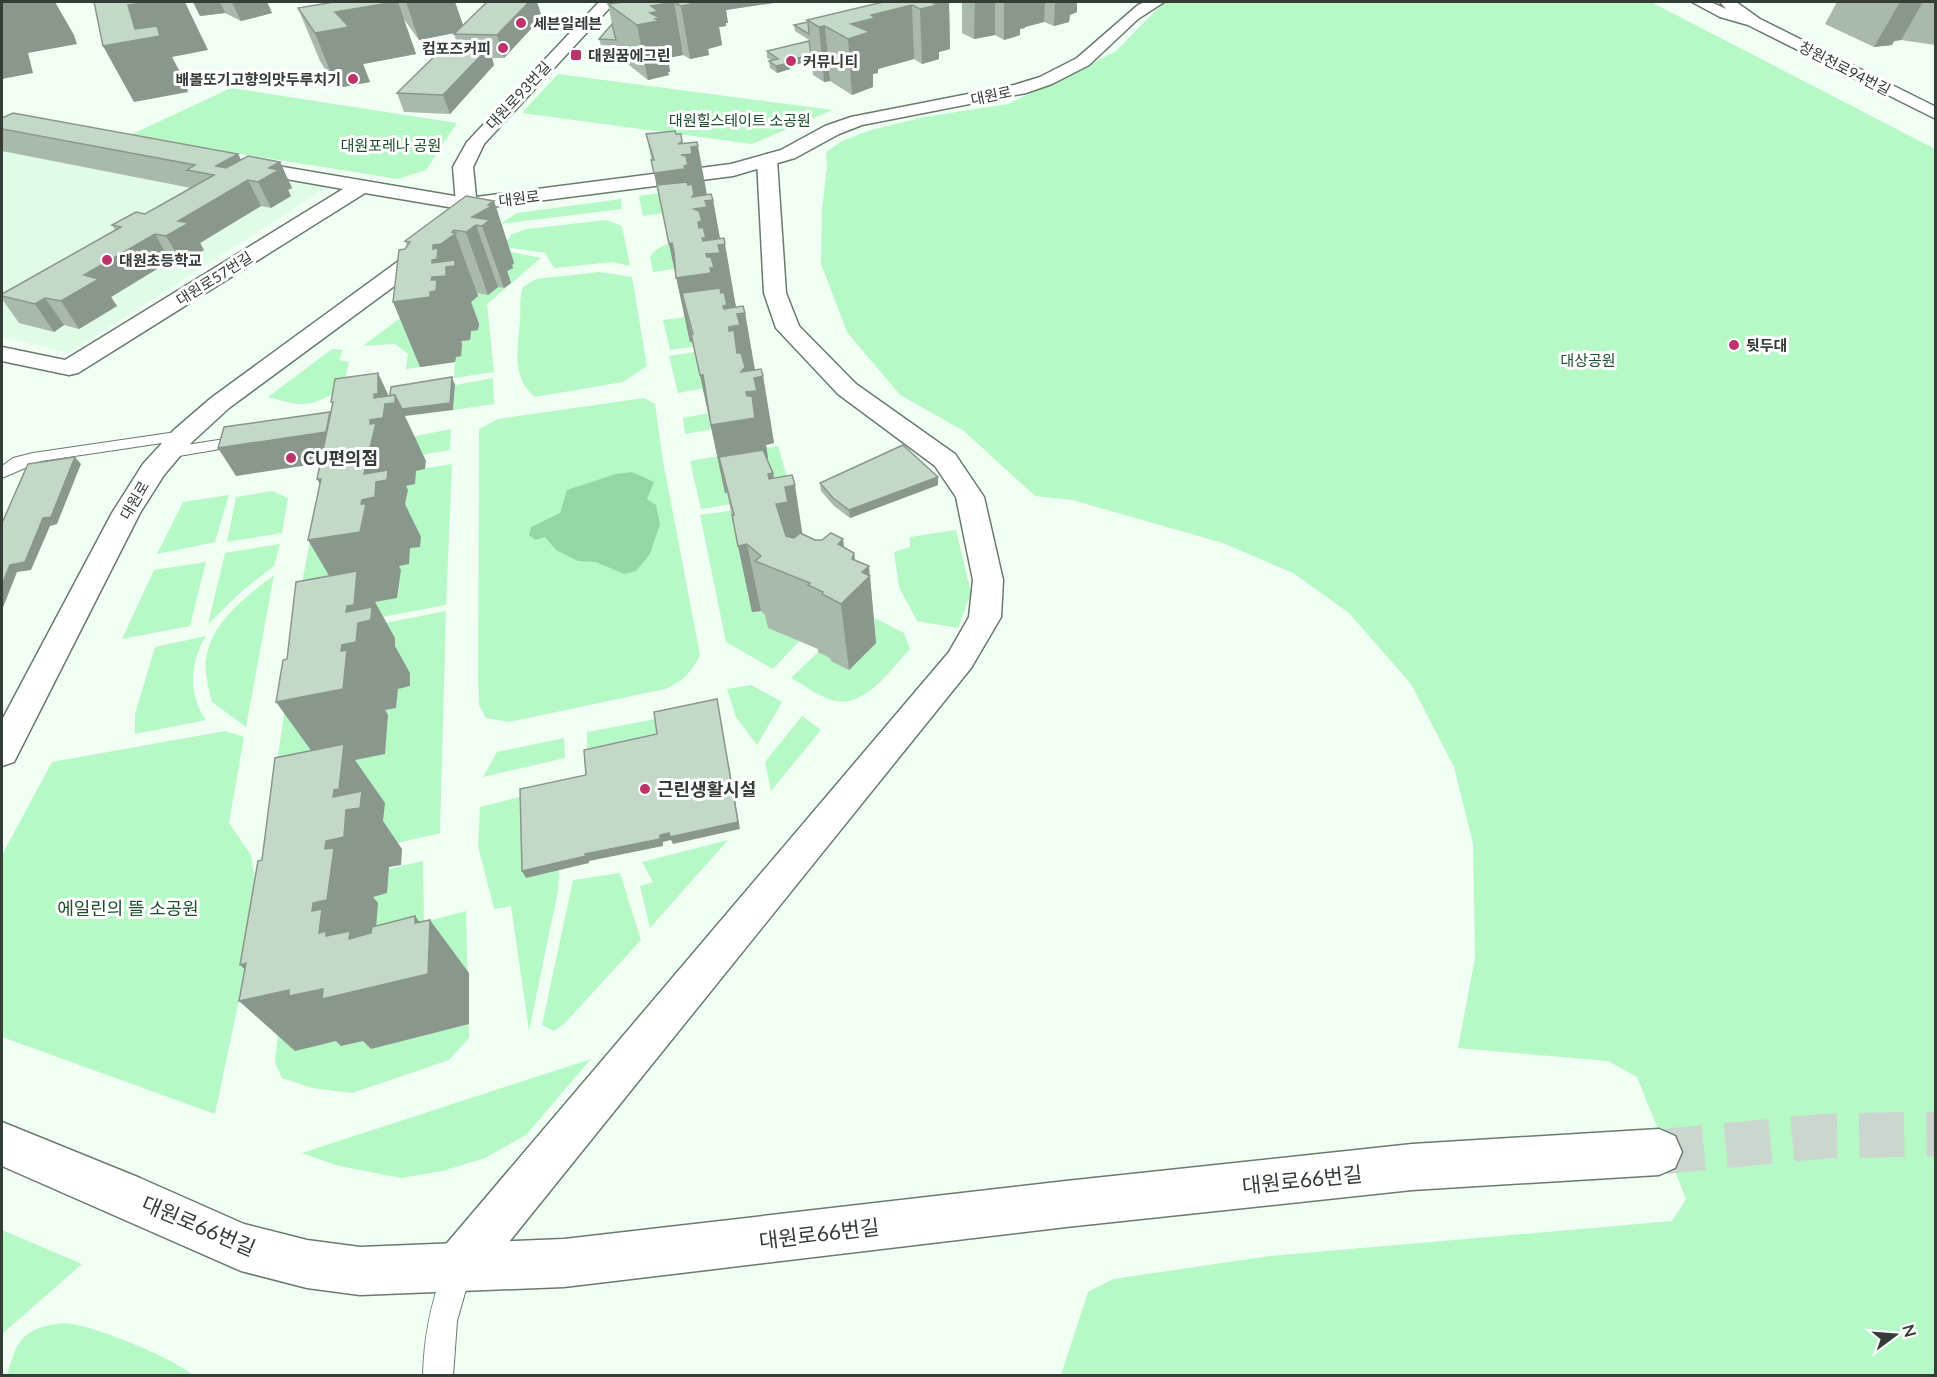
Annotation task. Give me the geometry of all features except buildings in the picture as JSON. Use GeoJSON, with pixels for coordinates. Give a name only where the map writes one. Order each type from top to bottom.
{"type":"FeatureCollection","features":[{"type":"Feature","properties":{"kind":"street","name":"대원로93번길"},"geometry":{"type":"LineString","coordinates":[[466,204],[463,167],[476,142],[607,2]]}},
{"type":"Feature","properties":{"kind":"street","name":"대원로"},"geometry":{"type":"LineString","coordinates":[[2,752],[126,513],[153,470],[175,444],[248,381],[434,246],[455,227],[464,215],[466,204],[716,173],[788,154],[832,129],[857,121],[1014,91],[1054,77],[1086,60],[1132,14],[1156,2]]}},
{"type":"Feature","properties":{"kind":"street"},"geometry":{"type":"LineString","coordinates":[[1700,2],[1725,14],[1754,22]]}},
{"type":"Feature","properties":{"kind":"street"},"geometry":{"type":"LineString","coordinates":[[1727,2],[1754,22]]}},
{"type":"Feature","properties":{"kind":"street","name":"창원천로94번길"},"geometry":{"type":"LineString","coordinates":[[1754,22],[1935,114]]}},
{"type":"Feature","properties":{"kind":"street"},"geometry":{"type":"LineString","coordinates":[[459,1266],[965,651],[985,617],[988,580],[970,497],[937,463],[848,389],[788,328],[775,293],[767,160]]}},
{"type":"Feature","properties":{"kind":"street"},"geometry":{"type":"LineString","coordinates":[[221,162],[359,188],[466,204]]}},
{"type":"Feature","properties":{"kind":"street","name":"대원로57번길"},"geometry":{"type":"LineString","coordinates":[[2,354],[69,368],[359,188]]}},
{"type":"Feature","properties":{"kind":"street","name":"대원로66번길"},"geometry":{"type":"LineString","coordinates":[[2,1144],[124,1194],[241,1246],[307,1264],[360,1270],[459,1266],[478,1268],[564,1263],[1412,1167],[1659,1152]]}},
{"type":"Feature","properties":{"kind":"lane"},"geometry":{"type":"LineString","coordinates":[[2,473],[19,462],[39,456],[258,439]]}},
{"type":"Feature","properties":{"kind":"lane"},"geometry":{"type":"LineString","coordinates":[[438,1376],[439,1332],[443,1307],[459,1266]]}},
{"type":"Feature","properties":{"kind":"shaded area","name":"대원초등학교"},"geometry":{"type":"Polygon","coordinates":[[[2,127],[328,187],[69,353],[2,337],[2,127]]]}},
{"type":"Feature","properties":{"kind":"shaded area"},"geometry":{"type":"Polygon","coordinates":[[[632,472],[654,482],[647,499],[656,505],[660,524],[650,554],[636,571],[624,574],[596,562],[578,561],[556,550],[545,537],[535,540],[529,535],[531,527],[560,513],[567,490],[616,474],[632,472]]]}},
{"type":"Feature","properties":{"kind":"green space","name":"대상공원"},"geometry":{"type":"Polygon","coordinates":[[[1651,2],[1935,149],[1935,1375],[1061,1375],[1088,1292],[1113,1279],[1270,1256],[1672,1221],[1686,1199],[1637,1077],[1608,1061],[1458,1048],[1475,958],[1473,844],[1454,767],[1411,684],[1349,613],[1293,573],[1223,543],[1072,500],[1035,496],[964,431],[900,395],[847,332],[821,264],[826,152],[842,141],[871,130],[924,117],[1008,104],[1115,52],[1163,3],[1651,2]]]}},
{"type":"Feature","properties":{"kind":"green space","name":"대원힐스테이트 소공원"},"geometry":{"type":"Polygon","coordinates":[[[558,74],[833,110],[752,144],[522,113],[558,74]]]}},
{"type":"Feature","properties":{"kind":"green space","name":"대원포레나 공원"},"geometry":{"type":"Polygon","coordinates":[[[231,88],[457,123],[426,170],[398,179],[128,136],[231,88]]]}},
{"type":"Feature","properties":{"kind":"green space"},"geometry":{"type":"Polygon","coordinates":[[[703,187],[709,206],[643,216],[639,196],[703,187]]]}},
{"type":"Feature","properties":{"kind":"green space"},"geometry":{"type":"Polygon","coordinates":[[[621,199],[622,209],[500,224],[517,213],[621,199]]]}},
{"type":"Feature","properties":{"kind":"green space"},"geometry":{"type":"Polygon","coordinates":[[[606,220],[622,226],[630,266],[612,262],[554,268],[545,253],[497,246],[510,238],[510,235],[527,229],[606,220]]]}},
{"type":"Feature","properties":{"kind":"green space"},"geometry":{"type":"Polygon","coordinates":[[[717,237],[724,262],[653,272],[650,257],[662,246],[680,241],[717,237]]]}},
{"type":"Feature","properties":{"kind":"green space"},"geometry":{"type":"Polygon","coordinates":[[[493,248],[541,258],[487,304],[494,372],[454,378],[455,362],[406,369],[408,354],[395,344],[363,346],[493,248]]]}},
{"type":"Feature","properties":{"kind":"green space"},"geometry":{"type":"Polygon","coordinates":[[[599,272],[632,277],[647,366],[623,382],[535,397],[522,381],[518,362],[523,287],[536,279],[599,272]]]}},
{"type":"Feature","properties":{"kind":"green space"},"geometry":{"type":"Polygon","coordinates":[[[739,310],[745,339],[670,350],[663,320],[739,310]]]}},
{"type":"Feature","properties":{"kind":"green space"},"geometry":{"type":"Polygon","coordinates":[[[747,344],[756,379],[678,393],[669,356],[747,344]]]}},
{"type":"Feature","properties":{"kind":"green space"},"geometry":{"type":"Polygon","coordinates":[[[332,349],[343,350],[339,360],[349,362],[342,391],[315,402],[303,404],[268,397],[332,349]]]}},
{"type":"Feature","properties":{"kind":"green space"},"geometry":{"type":"Polygon","coordinates":[[[493,378],[494,404],[453,410],[455,385],[493,378]]]}},
{"type":"Feature","properties":{"kind":"green space"},"geometry":{"type":"Polygon","coordinates":[[[644,398],[655,404],[663,461],[700,655],[686,675],[665,689],[509,722],[486,718],[479,705],[478,682],[479,429],[498,419],[644,398]]]}},
{"type":"Feature","properties":{"kind":"green space"},"geometry":{"type":"Polygon","coordinates":[[[763,403],[770,419],[685,434],[683,418],[763,403]]]}},
{"type":"Feature","properties":{"kind":"green space"},"geometry":{"type":"Polygon","coordinates":[[[451,429],[450,450],[353,467],[381,443],[451,429]]]}},
{"type":"Feature","properties":{"kind":"green space"},"geometry":{"type":"Polygon","coordinates":[[[778,446],[795,505],[761,499],[701,509],[690,461],[778,446]]]}},
{"type":"Feature","properties":{"kind":"green space"},"geometry":{"type":"Polygon","coordinates":[[[452,464],[446,605],[292,634],[319,495],[350,481],[452,464]]]}},
{"type":"Feature","properties":{"kind":"green space"},"geometry":{"type":"Polygon","coordinates":[[[272,491],[288,498],[282,533],[227,542],[236,497],[272,491]]]}},
{"type":"Feature","properties":{"kind":"green space"},"geometry":{"type":"Polygon","coordinates":[[[229,495],[215,542],[157,554],[183,502],[229,495]]]}},
{"type":"Feature","properties":{"kind":"green space"},"geometry":{"type":"Polygon","coordinates":[[[764,506],[819,588],[839,599],[773,669],[726,642],[700,515],[764,506]]]}},
{"type":"Feature","properties":{"kind":"green space"},"geometry":{"type":"Polygon","coordinates":[[[956,530],[971,593],[958,628],[917,621],[899,587],[894,552],[910,547],[910,537],[956,530]]]}},
{"type":"Feature","properties":{"kind":"green space"},"geometry":{"type":"Polygon","coordinates":[[[280,544],[274,566],[243,590],[208,624],[225,553],[280,544]]]}},
{"type":"Feature","properties":{"kind":"green space"},"geometry":{"type":"Polygon","coordinates":[[[206,562],[190,626],[122,639],[154,570],[206,562]]]}},
{"type":"Feature","properties":{"kind":"green space"},"geometry":{"type":"Polygon","coordinates":[[[274,575],[246,727],[212,702],[206,676],[206,660],[209,647],[222,622],[242,601],[274,575]]]}},
{"type":"Feature","properties":{"kind":"green space"},"geometry":{"type":"Polygon","coordinates":[[[446,611],[440,833],[303,865],[271,802],[295,641],[446,611]]]}},
{"type":"Feature","properties":{"kind":"green space"},"geometry":{"type":"Polygon","coordinates":[[[861,611],[904,633],[910,649],[876,686],[866,694],[844,702],[827,698],[791,678],[861,611]]]}},
{"type":"Feature","properties":{"kind":"green space"},"geometry":{"type":"Polygon","coordinates":[[[206,636],[197,657],[193,678],[196,700],[206,720],[135,734],[135,714],[155,647],[206,636]]]}},
{"type":"Feature","properties":{"kind":"green space"},"geometry":{"type":"Polygon","coordinates":[[[751,685],[782,702],[757,745],[736,717],[727,689],[751,685]]]}},
{"type":"Feature","properties":{"kind":"green space"},"geometry":{"type":"Polygon","coordinates":[[[802,716],[821,730],[771,791],[765,762],[802,716]]]}},
{"type":"Feature","properties":{"kind":"green space"},"geometry":{"type":"Polygon","coordinates":[[[656,719],[659,741],[587,757],[587,732],[656,719]]]}},
{"type":"Feature","properties":{"kind":"green space","name":"에일린의 뜰 소공원"},"geometry":{"type":"Polygon","coordinates":[[[225,731],[244,737],[229,823],[251,855],[257,891],[251,943],[215,1114],[2,1037],[2,855],[52,762],[225,731]]]}},
{"type":"Feature","properties":{"kind":"green space"},"geometry":{"type":"Polygon","coordinates":[[[564,738],[565,758],[483,777],[497,752],[564,738]]]}},
{"type":"Feature","properties":{"kind":"green space"},"geometry":{"type":"Polygon","coordinates":[[[524,796],[559,870],[558,891],[529,1031],[511,906],[494,909],[478,846],[480,807],[524,796]]]}},
{"type":"Feature","properties":{"kind":"green space"},"geometry":{"type":"Polygon","coordinates":[[[728,840],[650,928],[640,886],[653,882],[642,862],[728,840]]]}},
{"type":"Feature","properties":{"kind":"green space"},"geometry":{"type":"Polygon","coordinates":[[[423,861],[424,922],[466,911],[469,1038],[449,1060],[352,1093],[312,1088],[282,1078],[275,1063],[293,891],[423,861]]]}},
{"type":"Feature","properties":{"kind":"green space"},"geometry":{"type":"Polygon","coordinates":[[[620,873],[641,940],[564,1024],[554,1031],[542,1025],[573,880],[620,873]]]}},
{"type":"Feature","properties":{"kind":"green space"},"geometry":{"type":"Polygon","coordinates":[[[591,1059],[526,1135],[485,1158],[443,1171],[401,1178],[339,1166],[302,1153],[591,1059]]]}},
{"type":"Feature","properties":{"kind":"green space"},"geometry":{"type":"Polygon","coordinates":[[[2,1230],[82,1264],[2,1334],[2,1230]]]}},
{"type":"Feature","properties":{"kind":"green space"},"geometry":{"type":"Polygon","coordinates":[[[63,1323],[111,1335],[167,1359],[193,1375],[7,1375],[14,1352],[24,1337],[39,1328],[63,1323]]]}},
{"type":"Feature","properties":{"kind":"tunnel"},"geometry":{"type":"LineString","coordinates":[[1659,1152],[1826,1136],[1936,1134]]}},
{"type":"Feature","properties":{"kind":"place","name":"세븐일레븐"},"geometry":{"type":"Point","coordinates":[521,23]}},
{"type":"Feature","properties":{"kind":"place","name":"컴포즈커피"},"geometry":{"type":"Point","coordinates":[503,48]}},
{"type":"Feature","properties":{"kind":"place","name":"대원꿈에그린"},"geometry":{"type":"Point","coordinates":[576,55]}},
{"type":"Feature","properties":{"kind":"place","name":"커뮤니티"},"geometry":{"type":"Point","coordinates":[791,61]}},
{"type":"Feature","properties":{"kind":"place","name":"배볼또기고향의맛두루치기"},"geometry":{"type":"Point","coordinates":[353,79]}},
{"type":"Feature","properties":{"kind":"place","name":"대원초등학교"},"geometry":{"type":"Point","coordinates":[107,260]}},
{"type":"Feature","properties":{"kind":"place","name":"뒷두대"},"geometry":{"type":"Point","coordinates":[1734,345]}},
{"type":"Feature","properties":{"kind":"place","name":"CU편의점"},"geometry":{"type":"Point","coordinates":[291,458]}},
{"type":"Feature","properties":{"kind":"place","name":"근린생활시설"},"geometry":{"type":"Point","coordinates":[645,789]}}]}
